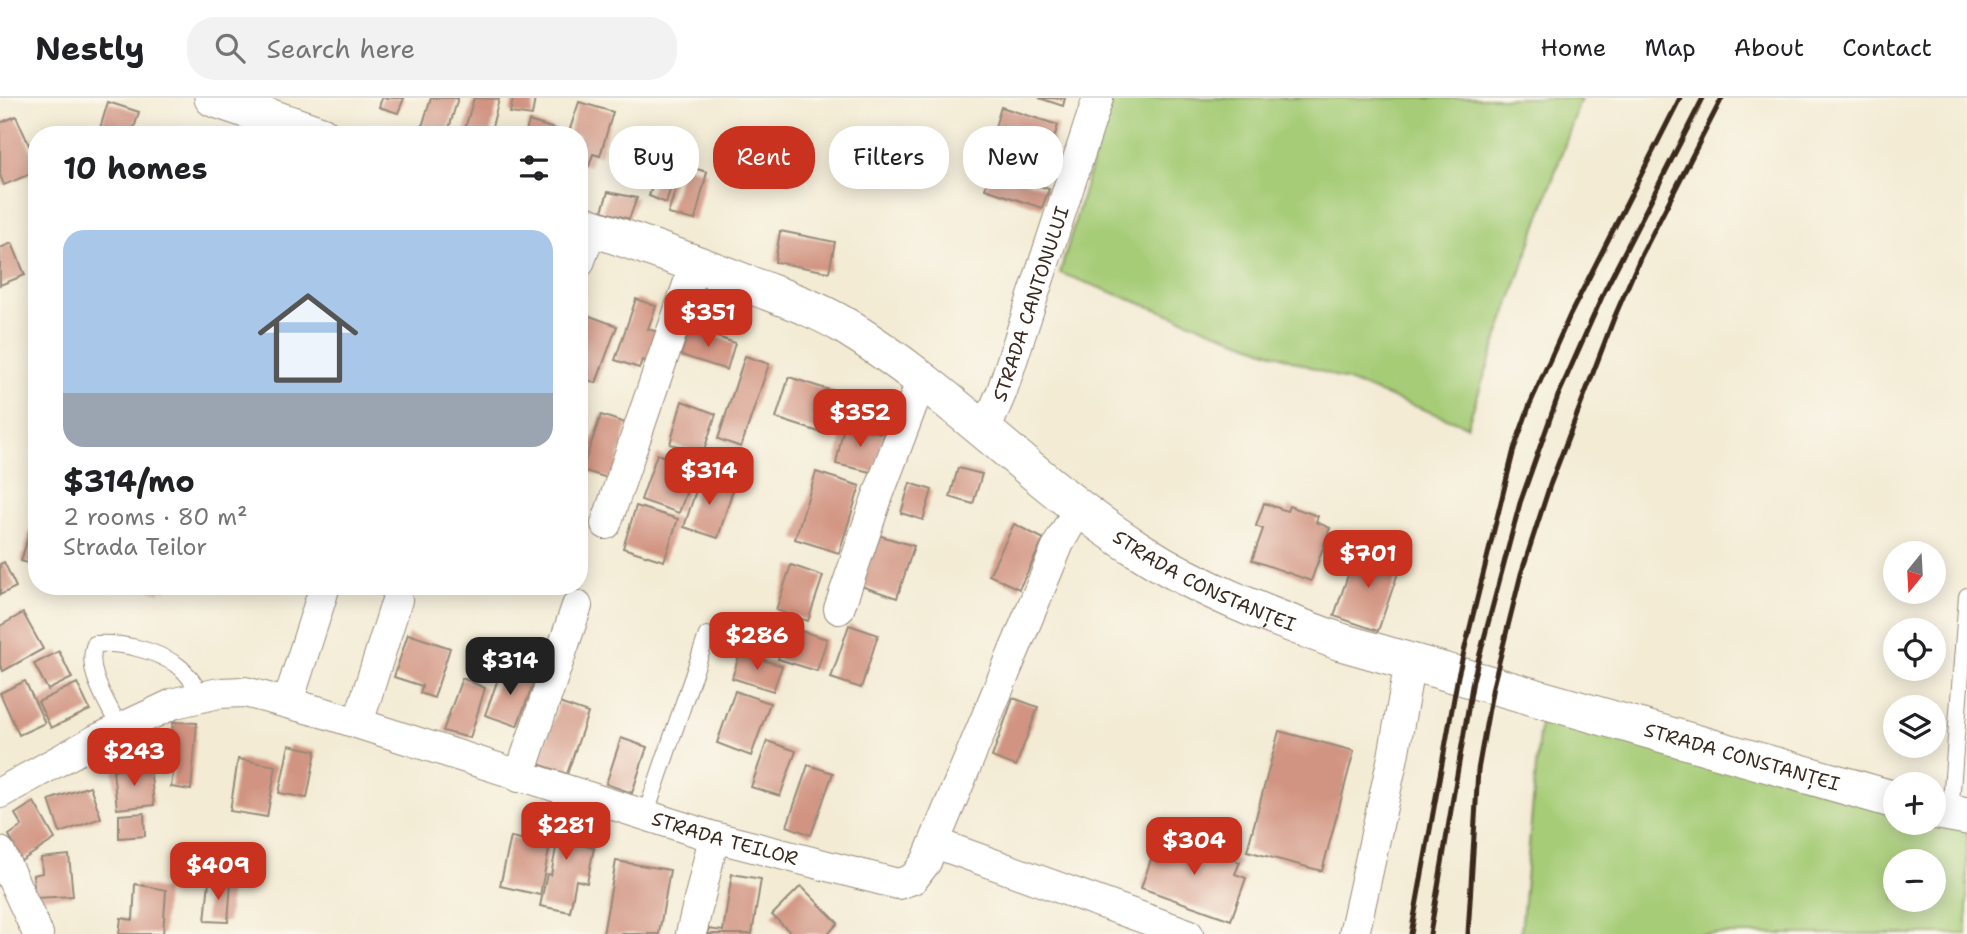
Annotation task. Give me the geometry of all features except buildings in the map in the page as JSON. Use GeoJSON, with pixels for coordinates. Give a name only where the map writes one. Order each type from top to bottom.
{"type":"FeatureCollection","features":[{"type":"Feature","properties":{"kind":"street"},"geometry":{"type":"LineString","coordinates":[[213,98],[294,126]]}},
{"type":"Feature","properties":{"kind":"street","name":"STRADA CANTONULUI"},"geometry":{"type":"LineString","coordinates":[[986,429],[1002,391],[1098,98]]}},
{"type":"Feature","properties":{"kind":"street","name":"STRADA CONSTANȚEI"},"geometry":{"type":"LineString","coordinates":[[588,226],[800,304],[844,325],[922,379],[1079,508],[1138,550],[1222,595],[1294,625],[1409,662],[1883,797]]}},
{"type":"Feature","properties":{"kind":"street"},"geometry":{"type":"LineString","coordinates":[[606,524],[695,264]]}},
{"type":"Feature","properties":{"kind":"street"},"geometry":{"type":"LineString","coordinates":[[839,609],[922,379]]}},
{"type":"Feature","properties":{"kind":"street","name":"STRADA TEILOR"},"geometry":{"type":"LineString","coordinates":[[0,793],[175,703],[202,695],[245,692],[358,723],[519,777],[714,837],[898,884],[912,879],[926,862],[1059,543],[1079,508]]}},
{"type":"Feature","properties":{"kind":"street"},"geometry":{"type":"LineString","coordinates":[[288,702],[322,595]]}},
{"type":"Feature","properties":{"kind":"street"},"geometry":{"type":"LineString","coordinates":[[358,723],[397,600]]}},
{"type":"Feature","properties":{"kind":"street"},"geometry":{"type":"LineString","coordinates":[[519,777],[577,606]]}},
{"type":"Feature","properties":{"kind":"street"},"geometry":{"type":"LineString","coordinates":[[1354,934],[1393,757],[1409,662]]}},
{"type":"Feature","properties":{"kind":"street"},"geometry":{"type":"LineString","coordinates":[[691,934],[714,837]]}},
{"type":"Feature","properties":{"kind":"street"},"geometry":{"type":"LineString","coordinates":[[935,843],[1188,934]]}},
{"type":"Feature","properties":{"kind":"street"},"geometry":{"type":"LineString","coordinates":[[0,852],[34,933]]}},
{"type":"Feature","properties":{"kind":"lane"},"geometry":{"type":"LineString","coordinates":[[1950,814],[1967,596]]}},
{"type":"Feature","properties":{"kind":"lane"},"geometry":{"type":"LineString","coordinates":[[645,816],[707,635]]}},
{"type":"Feature","properties":{"kind":"lane"},"geometry":{"type":"LineString","coordinates":[[120,729],[93,668],[91,654],[95,644],[116,642],[179,666],[202,695]]}},
{"type":"Feature","properties":{"kind":"green space"},"geometry":{"type":"Polygon","coordinates":[[[1111,98],[1581,98],[1467,426],[1060,273],[1111,98]]]}},
{"type":"Feature","properties":{"kind":"green space"},"geometry":{"type":"Polygon","coordinates":[[[1543,689],[1883,783],[1883,835],[1946,835],[1946,814],[1967,800],[1967,934],[1521,934],[1543,689]]]}},
{"type":"Feature","properties":{"kind":"railway"},"geometry":{"type":"LineString","coordinates":[[1411,934],[1458,676],[1514,449],[1530,404],[1570,315],[1680,98]]}},
{"type":"Feature","properties":{"kind":"railway"},"geometry":{"type":"LineString","coordinates":[[1430,934],[1473,680],[1520,503],[1558,396],[1605,290],[1703,98]]}},
{"type":"Feature","properties":{"kind":"railway"},"geometry":{"type":"LineString","coordinates":[[1468,934],[1478,770],[1493,686],[1521,574],[1550,485],[1614,318],[1641,256],[1722,98]]}}]}
